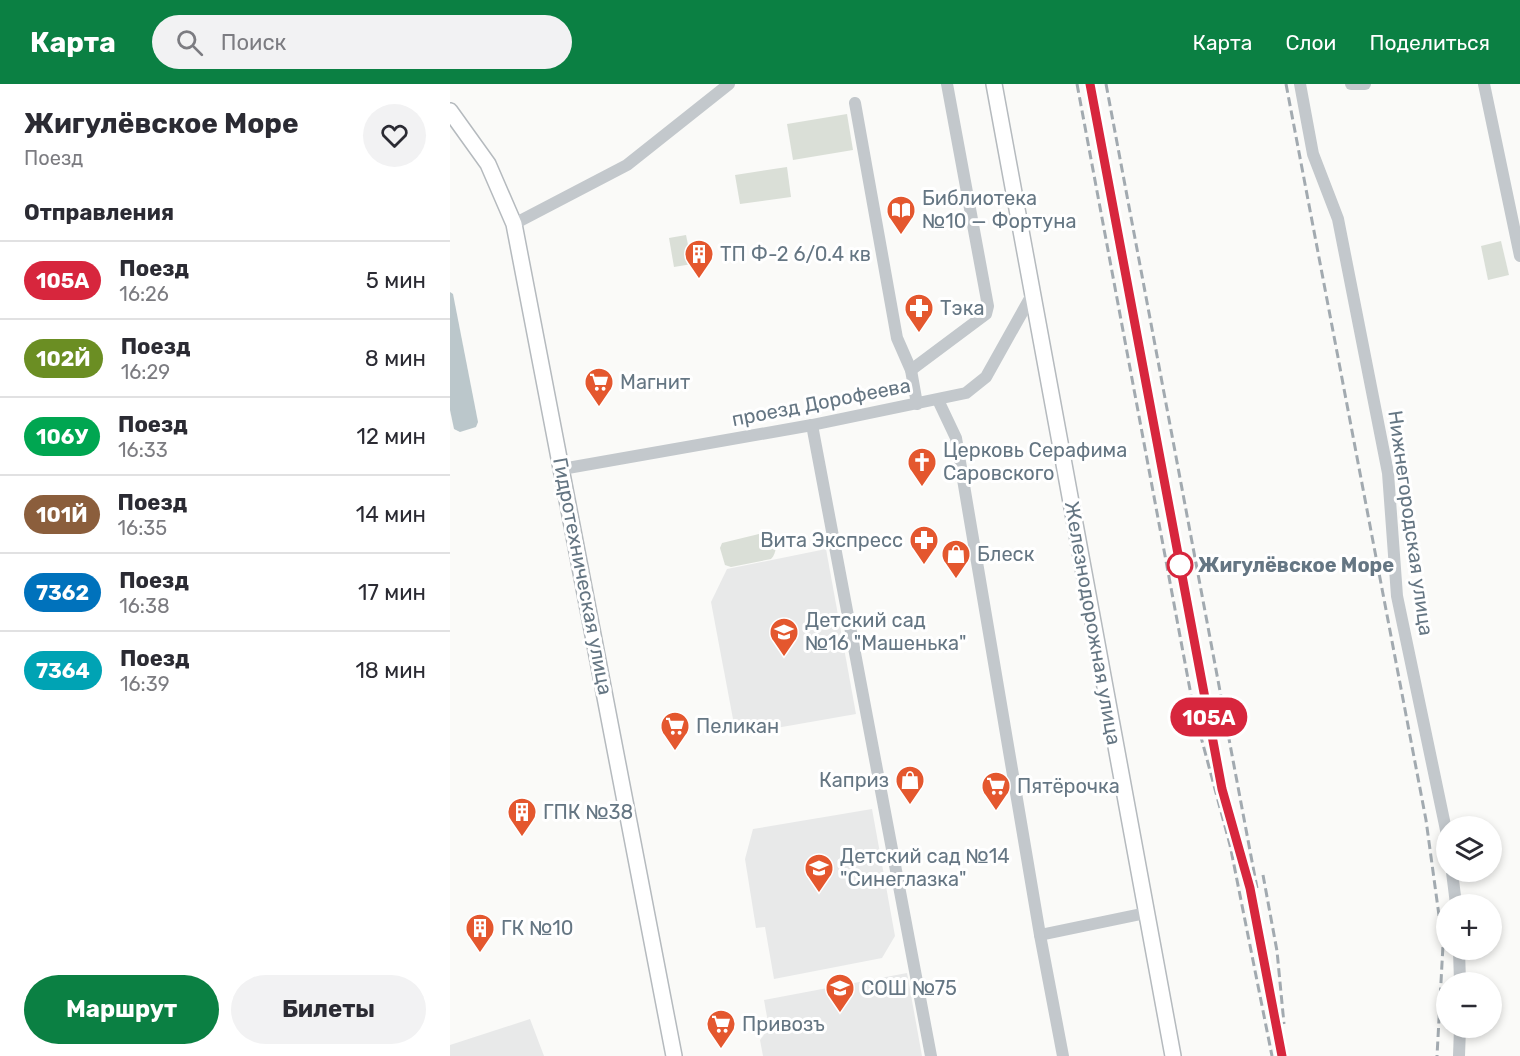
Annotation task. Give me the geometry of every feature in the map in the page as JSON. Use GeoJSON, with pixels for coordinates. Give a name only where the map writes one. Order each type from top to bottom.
{"type":"FeatureCollection","features":[{"type":"Feature","properties":{"kind":"main road","name":"Железнодорожная улица"},"geometry":{"type":"LineString","coordinates":[[994,84],[1173,1056]]}},
{"type":"Feature","properties":{"kind":"main road","name":"Гидротехническая улица"},"geometry":{"type":"LineString","coordinates":[[450,111],[488,164],[514,224],[674,1056]]}},
{"type":"Feature","properties":{"kind":"street"},"geometry":{"type":"LineString","coordinates":[[514,224],[627,165],[729,84]]}},
{"type":"Feature","properties":{"kind":"street"},"geometry":{"type":"LineString","coordinates":[[911,370],[986,314],[988,306],[947,84]]}},
{"type":"Feature","properties":{"kind":"street","name":"Нижнегородская улица"},"geometry":{"type":"LineString","coordinates":[[1300,84],[1313,154],[1338,219],[1386,461],[1397,596],[1443,816]]}},
{"type":"Feature","properties":{"kind":"street"},"geometry":{"type":"LineString","coordinates":[[1351,84],[1365,84]]}},
{"type":"Feature","properties":{"kind":"street"},"geometry":{"type":"LineString","coordinates":[[1484,84],[1520,256]]}},
{"type":"Feature","properties":{"kind":"street"},"geometry":{"type":"LineString","coordinates":[[855,103],[897,338],[911,370],[917,404]]}},
{"type":"Feature","properties":{"kind":"street","name":"проезд Дорофеева"},"geometry":{"type":"LineString","coordinates":[[562,469],[812,425],[966,393],[986,377],[1033,294]]}},
{"type":"Feature","properties":{"kind":"street"},"geometry":{"type":"LineString","coordinates":[[938,400],[956,438],[1040,935],[1063,1056]]}},
{"type":"Feature","properties":{"kind":"street"},"geometry":{"type":"LineString","coordinates":[[812,425],[931,1056]]}},
{"type":"Feature","properties":{"kind":"street"},"geometry":{"type":"LineString","coordinates":[[1040,935],[1146,913]]}},
{"type":"Feature","properties":{"kind":"street"},"geometry":{"type":"LineString","coordinates":[[1459,1056],[1460,1038]]}},
{"type":"Feature","properties":{"kind":"shaded area"},"geometry":{"type":"Polygon","coordinates":[[[847,114],[853,150],[793,160],[787,124],[847,114]]]}},
{"type":"Feature","properties":{"kind":"shaded area"},"geometry":{"type":"Polygon","coordinates":[[[787,167],[791,197],[740,204],[735,175],[787,167]]]}},
{"type":"Feature","properties":{"kind":"shaded area"},"geometry":{"type":"Polygon","coordinates":[[[686,235],[692,264],[674,267],[669,238],[686,235]]]}},
{"type":"Feature","properties":{"kind":"shaded area"},"geometry":{"type":"Polygon","coordinates":[[[1501,241],[1509,275],[1488,280],[1481,246],[1501,241]]]}},
{"type":"Feature","properties":{"kind":"shaded area"},"geometry":{"type":"Polygon","coordinates":[[[450,292],[453,294],[478,422],[476,427],[460,432],[454,429],[450,410],[450,292]]]}},
{"type":"Feature","properties":{"kind":"shaded area"},"geometry":{"type":"Polygon","coordinates":[[[767,532],[773,537],[775,544],[775,552],[771,559],[731,567],[725,565],[720,548],[722,543],[767,532]]]}},
{"type":"Feature","properties":{"kind":"shaded area","name":"Детский сад №16 \"Машенька\""},"geometry":{"type":"Polygon","coordinates":[[[826,549],[856,714],[736,735],[711,602],[727,569],[826,549]]]}},
{"type":"Feature","properties":{"kind":"shaded area","name":"Детский сад №14 \"Синеглазка\""},"geometry":{"type":"Polygon","coordinates":[[[872,809],[895,936],[882,958],[774,979],[765,927],[756,928],[745,859],[753,829],[872,809]]]}},
{"type":"Feature","properties":{"kind":"shaded area","name":"СОШ №75"},"geometry":{"type":"Polygon","coordinates":[[[907,973],[922,1056],[763,1056],[760,1040],[769,1028],[764,1000],[907,973]]]}},
{"type":"Feature","properties":{"kind":"shaded area"},"geometry":{"type":"Polygon","coordinates":[[[530,1019],[544,1056],[450,1056],[450,1045],[530,1019]]]}},
{"type":"Feature","properties":{"kind":"railway"},"geometry":{"type":"LineString","coordinates":[[1077,84],[1194,711],[1230,845],[1272,1056]]}},
{"type":"Feature","properties":{"kind":"railway"},"geometry":{"type":"LineString","coordinates":[[1090,84],[1220,778]]}},
{"type":"Feature","properties":{"kind":"railway"},"geometry":{"type":"LineString","coordinates":[[1106,84],[1257,888]]}},
{"type":"Feature","properties":{"kind":"railway"},"geometry":{"type":"LineString","coordinates":[[1286,84],[1426,820],[1443,945],[1437,1056]]}},
{"type":"Feature","properties":{"kind":"railway"},"geometry":{"type":"LineString","coordinates":[[1241,859],[1282,1056]]}},
{"type":"Feature","properties":{"kind":"railway"},"geometry":{"type":"LineString","coordinates":[[1263,875],[1277,951],[1284,1024]]}},
{"type":"Feature","properties":{"kind":"train","name":"105А"},"geometry":{"type":"LineString","coordinates":[[1090,84],[1222,789],[1250,888],[1282,1056]]}},
{"type":"Feature","properties":{"kind":"place","name":"Библиотека №10 — Фортуна"},"geometry":{"type":"Point","coordinates":[901,236]}},
{"type":"Feature","properties":{"kind":"place","name":"ТП Ф-2 6/0.4 кв"},"geometry":{"type":"Point","coordinates":[699,280]}},
{"type":"Feature","properties":{"kind":"place","name":"Тэка"},"geometry":{"type":"Point","coordinates":[919,334]}},
{"type":"Feature","properties":{"kind":"place","name":"Магнит"},"geometry":{"type":"Point","coordinates":[599,408]}},
{"type":"Feature","properties":{"kind":"place","name":"Церковь Серафима Саровского"},"geometry":{"type":"Point","coordinates":[922,488]}},
{"type":"Feature","properties":{"kind":"place","name":"Жигулёвское Море"},"geometry":{"type":"Point","coordinates":[1180,565]}},
{"type":"Feature","properties":{"kind":"place","name":"Вита Экспресс"},"geometry":{"type":"Point","coordinates":[924,566]}},
{"type":"Feature","properties":{"kind":"place","name":"Блеск"},"geometry":{"type":"Point","coordinates":[956,580]}},
{"type":"Feature","properties":{"kind":"place","name":"Детский сад №16 \"Машенька\""},"geometry":{"type":"Point","coordinates":[784,658]}},
{"type":"Feature","properties":{"kind":"place","name":"Пеликан"},"geometry":{"type":"Point","coordinates":[675,752]}},
{"type":"Feature","properties":{"kind":"place","name":"Каприз"},"geometry":{"type":"Point","coordinates":[910,806]}},
{"type":"Feature","properties":{"kind":"place","name":"Пятёрочка"},"geometry":{"type":"Point","coordinates":[996,812]}},
{"type":"Feature","properties":{"kind":"place","name":"ГПК №38"},"geometry":{"type":"Point","coordinates":[522,838]}},
{"type":"Feature","properties":{"kind":"place","name":"Детский сад №14 \"Синеглазка\""},"geometry":{"type":"Point","coordinates":[819,894]}},
{"type":"Feature","properties":{"kind":"place","name":"ГК №10"},"geometry":{"type":"Point","coordinates":[480,954]}},
{"type":"Feature","properties":{"kind":"place","name":"СОШ №75"},"geometry":{"type":"Point","coordinates":[840,1014]}},
{"type":"Feature","properties":{"kind":"place","name":"Привозъ"},"geometry":{"type":"Point","coordinates":[721,1050]}}]}
